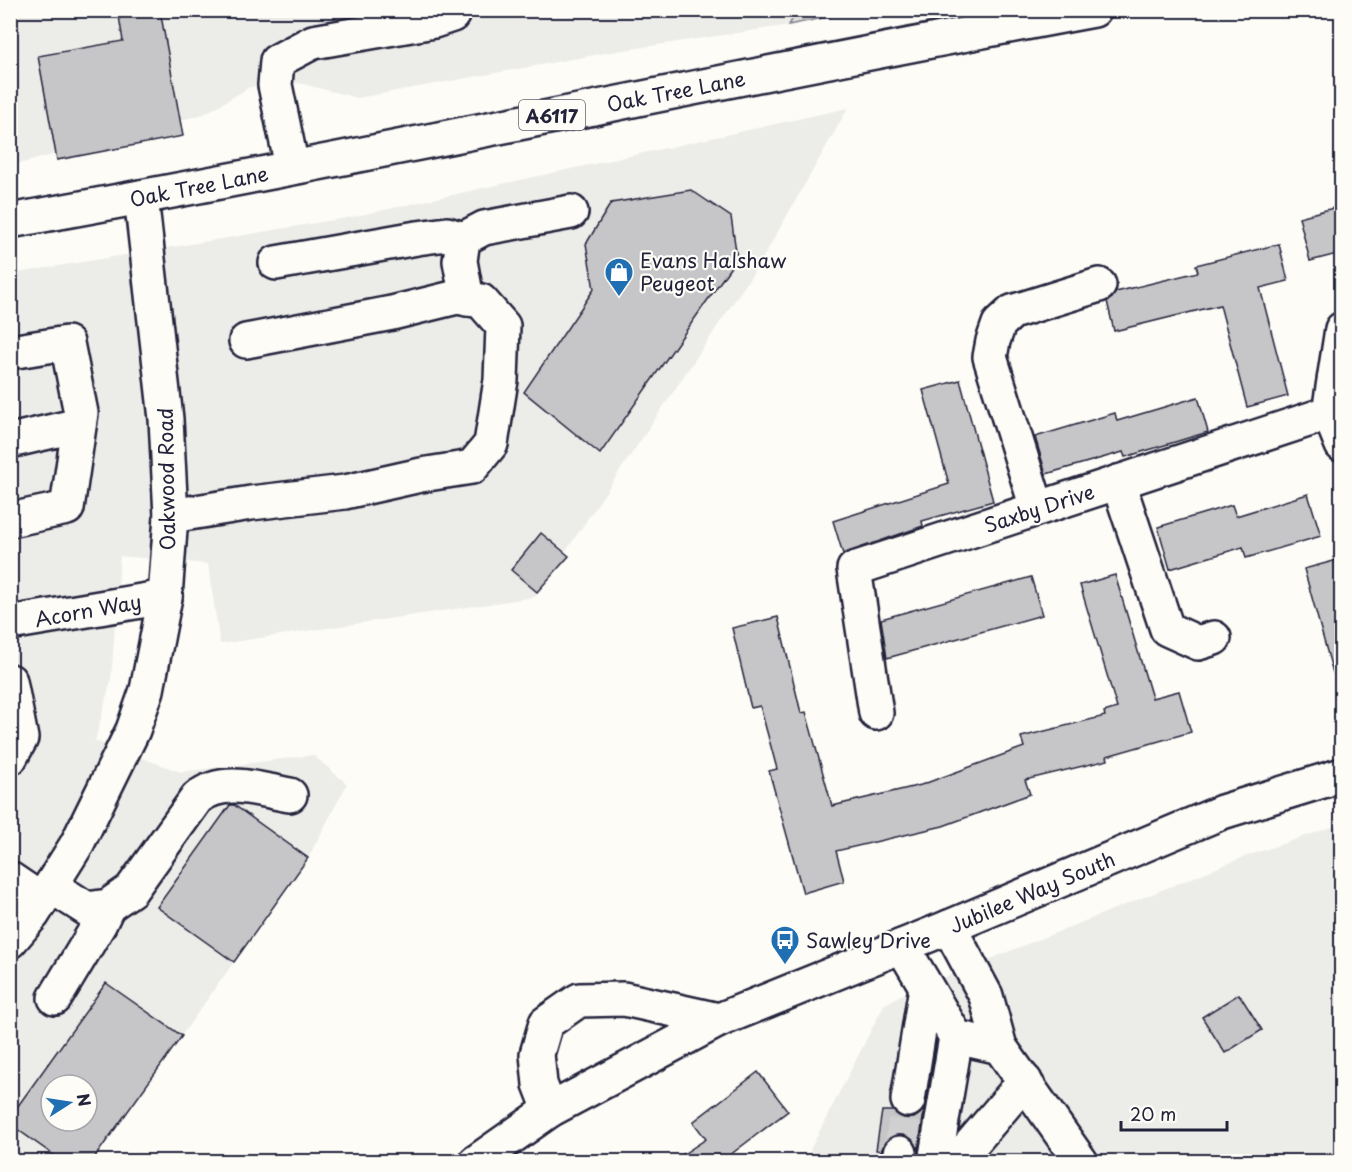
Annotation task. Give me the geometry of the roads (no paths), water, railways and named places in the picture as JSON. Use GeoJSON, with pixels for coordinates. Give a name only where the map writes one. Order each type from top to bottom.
{"type":"FeatureCollection","features":[{"type":"Feature","properties":{"kind":"street"},"geometry":{"type":"LineString","coordinates":[[292,167],[275,85],[277,61],[358,22],[434,21],[452,15],[455,10]]}},
{"type":"Feature","properties":{"kind":"street","name":"Oak Tree Lane"},"geometry":{"type":"LineString","coordinates":[[10,220],[141,197],[1094,10]]}},
{"type":"Feature","properties":{"kind":"street","name":"Oakwood Road"},"geometry":{"type":"LineString","coordinates":[[10,941],[33,914],[77,844],[133,730],[147,690],[165,597],[171,516],[166,419],[141,197]]}},
{"type":"Feature","properties":{"kind":"street"},"geometry":{"type":"LineString","coordinates":[[276,263],[447,234],[463,239],[484,228],[571,212]]}},
{"type":"Feature","properties":{"kind":"street"},"geometry":{"type":"LineString","coordinates":[[463,239],[460,261],[467,299]]}},
{"type":"Feature","properties":{"kind":"street"},"geometry":{"type":"LineString","coordinates":[[1037,508],[990,357],[993,341],[999,324],[1012,312],[1099,285]]}},
{"type":"Feature","properties":{"kind":"street"},"geometry":{"type":"LineString","coordinates":[[171,516],[251,503],[345,492],[472,467],[491,444],[501,380],[503,326],[481,301],[457,297],[392,314],[246,341]]}},
{"type":"Feature","properties":{"kind":"street"},"geometry":{"type":"LineString","coordinates":[[1341,329],[1329,413],[1341,445]]}},
{"type":"Feature","properties":{"kind":"street"},"geometry":{"type":"LineString","coordinates":[[10,352],[67,343],[81,413],[67,508],[10,520]]}},
{"type":"Feature","properties":{"kind":"street","name":"Saxby Drive"},"geometry":{"type":"LineString","coordinates":[[876,712],[854,569],[1329,413]]}},
{"type":"Feature","properties":{"kind":"street"},"geometry":{"type":"LineString","coordinates":[[10,441],[79,425]]}},
{"type":"Feature","properties":{"kind":"street"},"geometry":{"type":"LineString","coordinates":[[1118,482],[1167,629],[1198,643],[1214,638]]}},
{"type":"Feature","properties":{"kind":"street","name":"Acorn Way"},"geometry":{"type":"LineString","coordinates":[[10,623],[165,597]]}},
{"type":"Feature","properties":{"kind":"street"},"geometry":{"type":"LineString","coordinates":[[10,681],[21,738],[10,758]]}},
{"type":"Feature","properties":{"kind":"street","name":"Jubilee Way South"},"geometry":{"type":"LineString","coordinates":[[476,1161],[550,1110],[719,1020],[949,927],[1222,812],[1341,775]]}},
{"type":"Feature","properties":{"kind":"street"},"geometry":{"type":"LineString","coordinates":[[10,879],[87,909],[108,906],[131,890],[197,798],[204,792],[231,785],[290,795]]}},
{"type":"Feature","properties":{"kind":"street"},"geometry":{"type":"LineString","coordinates":[[55,998],[108,906]]}},
{"type":"Feature","properties":{"kind":"street"},"geometry":{"type":"LineString","coordinates":[[949,927],[986,996],[1000,1047],[1080,1161]]}},
{"type":"Feature","properties":{"kind":"street"},"geometry":{"type":"LineString","coordinates":[[902,946],[956,1037],[935,1161]]}},
{"type":"Feature","properties":{"kind":"street"},"geometry":{"type":"LineString","coordinates":[[908,1100],[926,987]]}},
{"type":"Feature","properties":{"kind":"street"},"geometry":{"type":"LineString","coordinates":[[550,1110],[540,1084],[537,1054],[546,1023],[579,1000],[624,999],[719,1020]]}},
{"type":"Feature","properties":{"kind":"street"},"geometry":{"type":"LineString","coordinates":[[956,1037],[1000,1047]]}},
{"type":"Feature","properties":{"kind":"street"},"geometry":{"type":"LineString","coordinates":[[956,1161],[1025,1081]]}},
{"type":"Feature","properties":{"kind":"tunnel"},"geometry":{"type":"LineString","coordinates":[[900,1153],[908,1100]]}},
{"type":"Feature","properties":{"kind":"place","name":"Evans Halshaw Peugeot"},"geometry":{"type":"Point","coordinates":[619,298]}},
{"type":"Feature","properties":{"kind":"place","name":"Sawley Drive"},"geometry":{"type":"Point","coordinates":[785,966]}}]}
